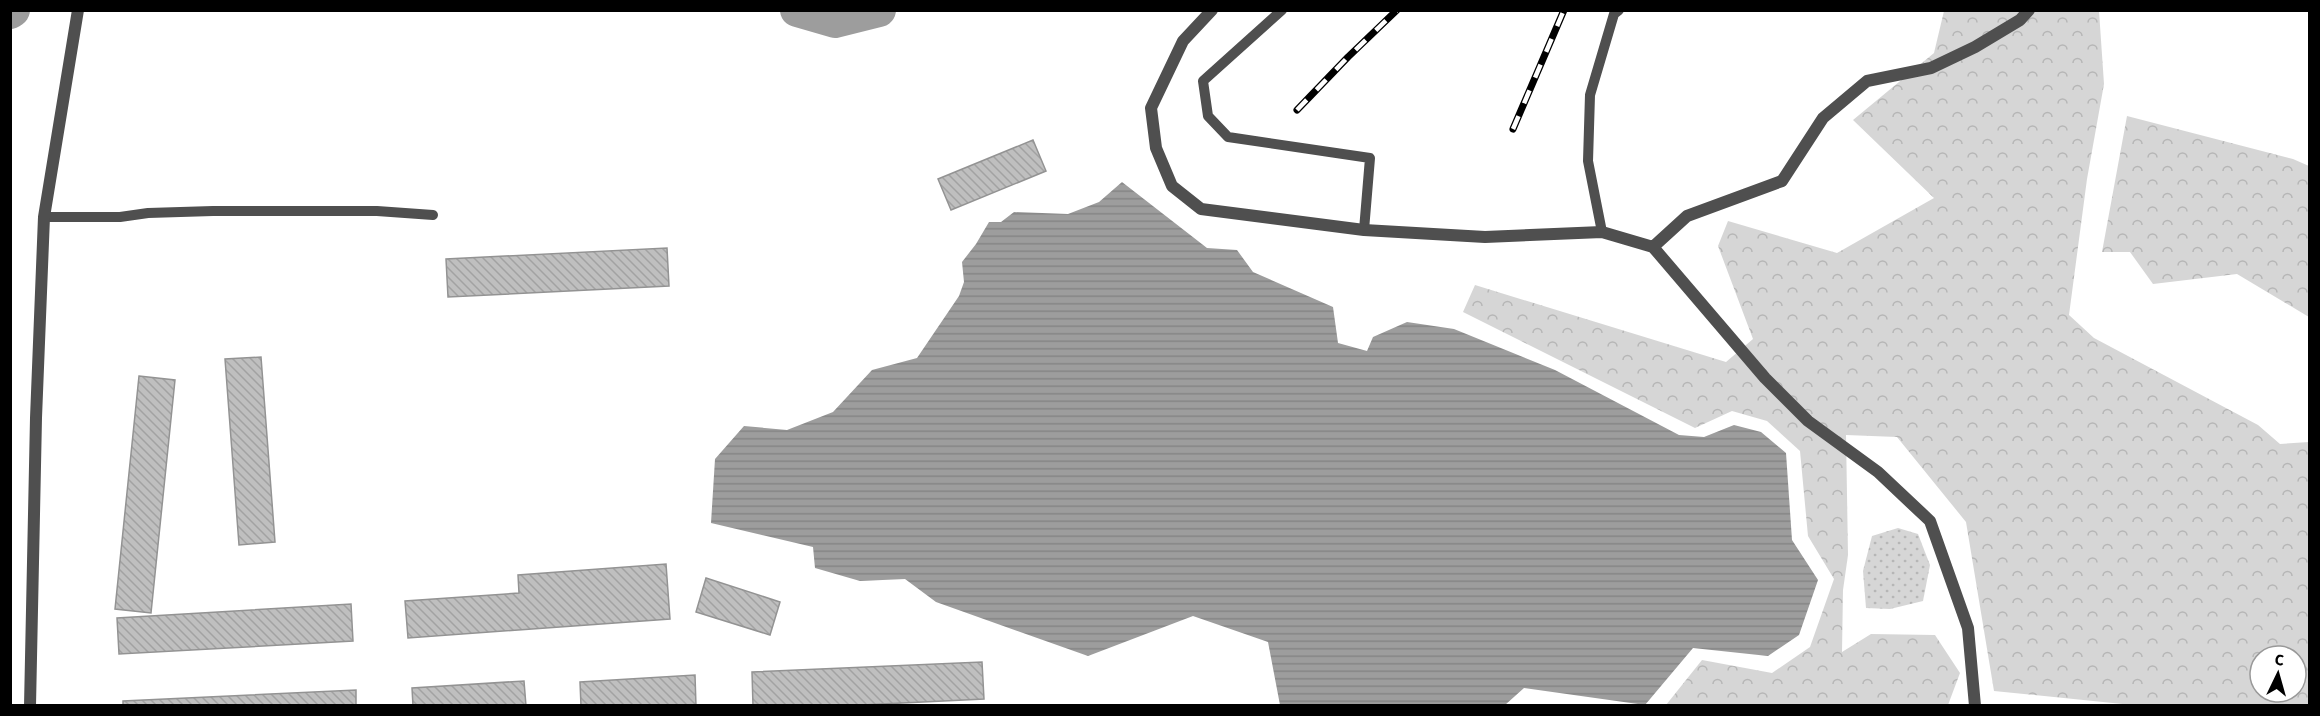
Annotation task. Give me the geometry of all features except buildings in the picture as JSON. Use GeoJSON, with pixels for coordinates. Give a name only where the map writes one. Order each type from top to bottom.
{"type":"FeatureCollection","features":[{"type":"Feature","properties":{"kind":"street"},"geometry":{"type":"LineString","coordinates":[[1212,10],[1183,41],[1150,108],[1156,148],[1172,186],[1201,208],[1364,230],[1485,237],[1602,232],[1653,247],[1765,378],[1808,421],[1878,472],[1929,521],[1968,628],[1975,705]]}},
{"type":"Feature","properties":{"kind":"street"},"geometry":{"type":"LineString","coordinates":[[1653,247],[1687,216],[1782,181],[1823,118],[1868,81],[1931,68],[1975,47],[2020,20],[2029,10]]}},
{"type":"Feature","properties":{"kind":"street"},"geometry":{"type":"LineString","coordinates":[[30,705],[36,418],[44,217],[77,13]]}},
{"type":"Feature","properties":{"kind":"lane"},"geometry":{"type":"LineString","coordinates":[[1282,10],[1203,81],[1209,116],[1228,137],[1370,158],[1364,230]]}},
{"type":"Feature","properties":{"kind":"lane"},"geometry":{"type":"LineString","coordinates":[[1602,232],[1588,161],[1590,95],[1614,14],[1619,10]]}},
{"type":"Feature","properties":{"kind":"lane"},"geometry":{"type":"LineString","coordinates":[[44,217],[120,217],[165,212],[236,211],[377,211],[433,215]]}},
{"type":"Feature","properties":{"kind":"green space"},"geometry":{"type":"Polygon","coordinates":[[[1944,11],[2099,11],[2104,84],[2087,179],[2069,315],[2094,338],[2258,425],[2280,444],[2309,442],[2309,705],[2142,706],[1994,691],[1966,522],[1897,437],[1846,435],[1848,555],[1843,590],[1842,652],[1871,634],[1935,635],[1960,673],[1948,705],[1666,705],[1702,660],[1772,673],[1810,647],[1834,579],[1808,536],[1800,451],[1767,421],[1732,411],[1695,428],[1463,312],[1475,285],[1726,362],[1753,339],[1718,246],[1728,221],[1837,253],[1934,198],[1853,120],[1934,53],[1944,11]]]}},
{"type":"Feature","properties":{"kind":"green space"},"geometry":{"type":"Polygon","coordinates":[[[2127,116],[2293,159],[2309,166],[2309,317],[2237,274],[2153,284],[2130,252],[2102,252],[2127,116]]]}},
{"type":"Feature","properties":{"kind":"green space"},"geometry":{"type":"Polygon","coordinates":[[[1898,528],[1918,534],[1930,565],[1923,601],[1890,609],[1866,608],[1863,571],[1872,536],[1898,528]]]}},
{"type":"Feature","properties":{"kind":"shaded area"},"geometry":{"type":"Polygon","coordinates":[[[1122,182],[1207,248],[1237,250],[1253,272],[1333,307],[1338,343],[1367,351],[1373,337],[1407,322],[1454,329],[1555,370],[1679,435],[1704,437],[1734,425],[1761,432],[1786,453],[1792,540],[1818,580],[1799,635],[1768,656],[1693,648],[1645,705],[1524,688],[1505,705],[1280,705],[1268,642],[1193,616],[1088,656],[936,602],[905,579],[860,581],[815,568],[813,547],[711,523],[715,459],[744,426],[787,430],[833,412],[872,370],[917,358],[959,296],[964,282],[962,262],[989,222],[1001,222],[1014,212],[1068,214],[1099,202],[1122,182]]]}},
{"type":"Feature","properties":{"kind":"waterway"},"geometry":{"type":"LineString","coordinates":[[797,10],[835,21],[879,10]]}},
{"type":"Feature","properties":{"kind":"railway"},"geometry":{"type":"LineString","coordinates":[[1297,110],[1397,10]]}},
{"type":"Feature","properties":{"kind":"railway"},"geometry":{"type":"LineString","coordinates":[[1513,129],[1564,10]]}}]}
